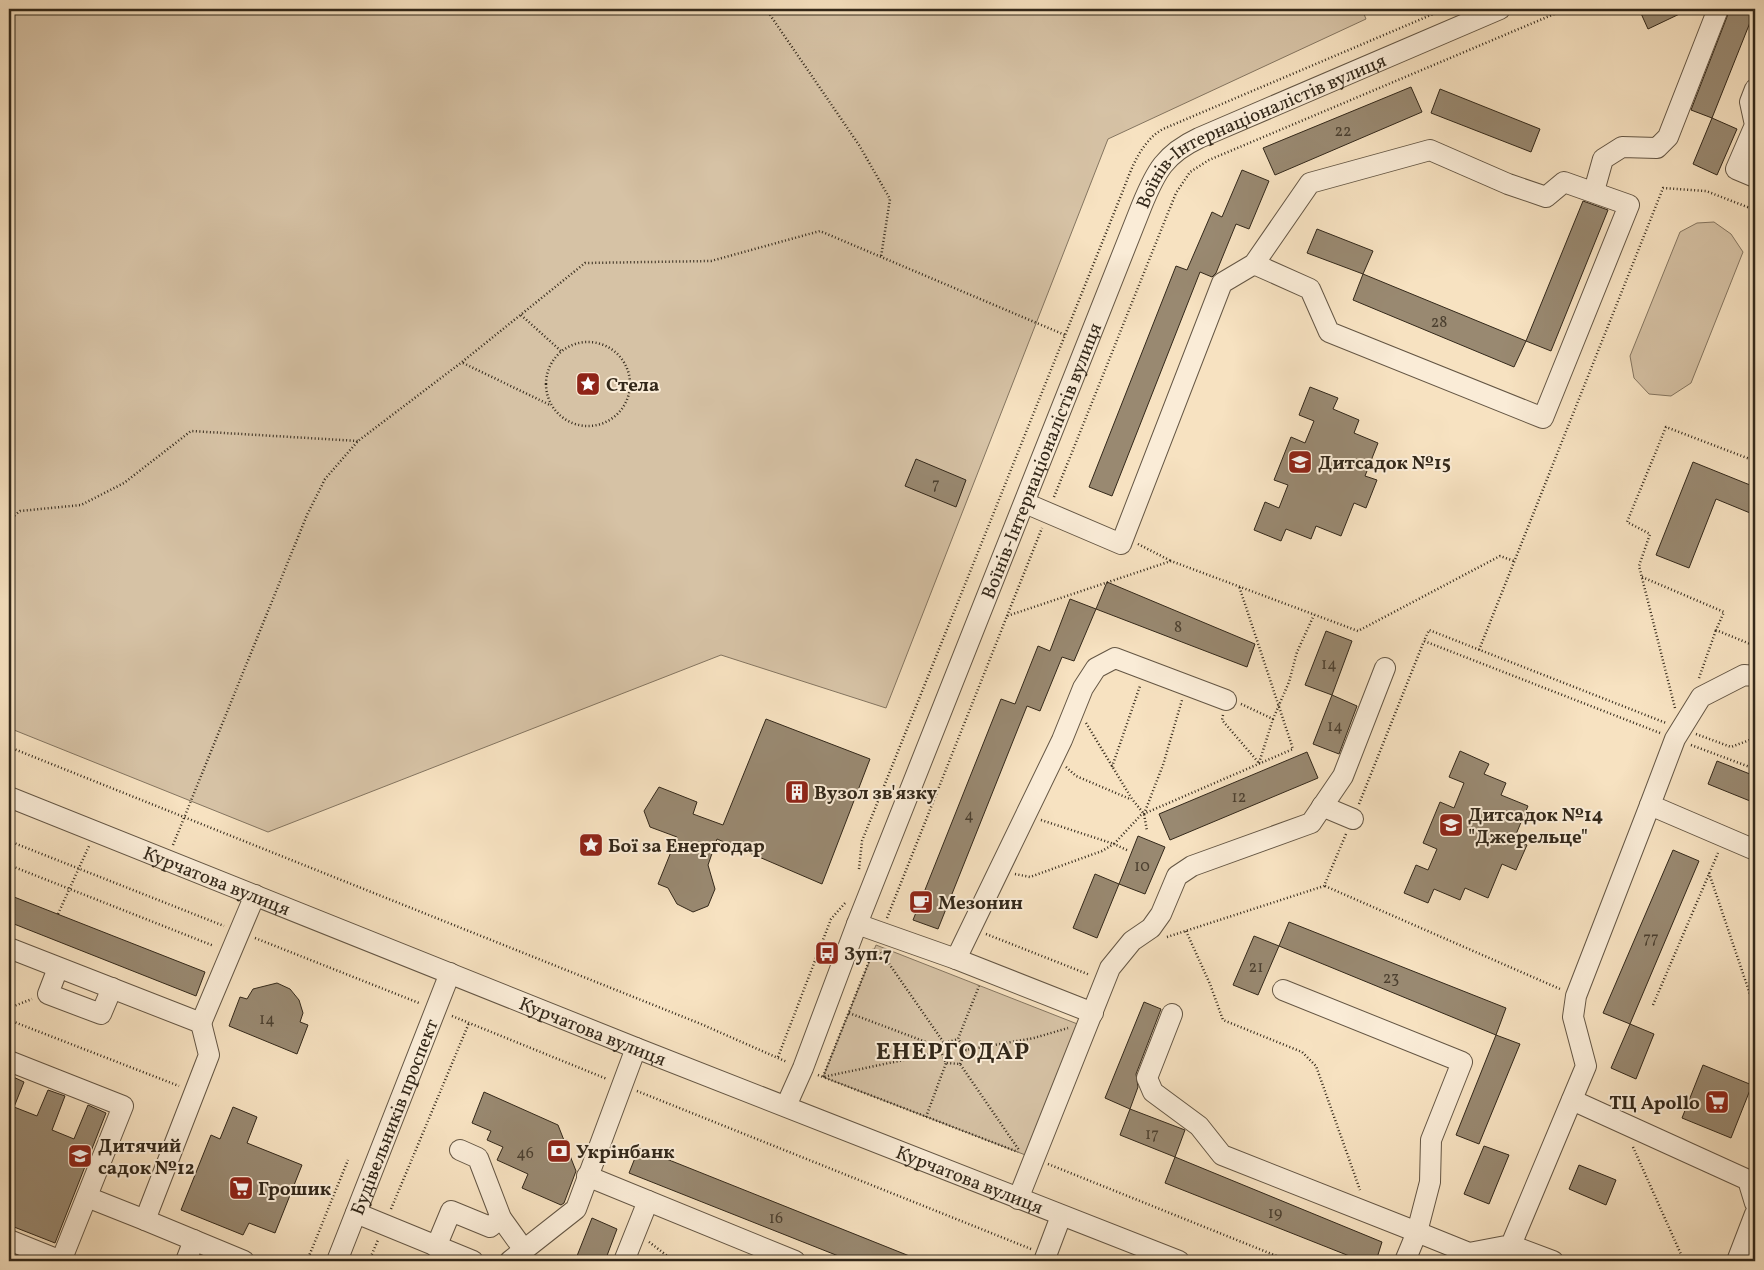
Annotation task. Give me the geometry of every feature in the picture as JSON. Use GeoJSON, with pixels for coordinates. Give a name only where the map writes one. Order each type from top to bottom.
{"type":"FeatureCollection","features":[{"type":"Feature","properties":{"kind":"street","name":"Воїнів-Інтернаціоналістів вулиця"},"geometry":{"type":"LineString","coordinates":[[786,1106],[803,1068],[857,924],[1151,183],[1168,156],[1180,147],[1199,138],[1500,9]]}},
{"type":"Feature","properties":{"kind":"street"},"geometry":{"type":"LineString","coordinates":[[1594,191],[1603,159],[1622,147],[1657,148],[1668,137],[1718,9]]}},
{"type":"Feature","properties":{"kind":"street"},"geometry":{"type":"LineString","coordinates":[[1755,89],[1750,102],[1755,125],[1736,169],[1755,177]]}},
{"type":"Feature","properties":{"kind":"street"},"geometry":{"type":"LineString","coordinates":[[1025,503],[1121,544],[1222,283],[1254,264],[1310,183],[1430,150],[1508,184],[1546,197],[1564,182],[1594,191],[1629,205],[1543,418],[1329,332],[1310,289],[1254,264]]}},
{"type":"Feature","properties":{"kind":"street"},"geometry":{"type":"LineString","coordinates":[[956,959],[1054,757],[1083,688],[1096,668],[1115,658],[1226,700]]}},
{"type":"Feature","properties":{"kind":"street"},"geometry":{"type":"LineString","coordinates":[[1018,1199],[1110,968],[1132,941],[1151,928],[1161,914],[1177,876],[1192,866],[1311,823],[1343,776],[1385,668]]}},
{"type":"Feature","properties":{"kind":"street"},"geometry":{"type":"LineString","coordinates":[[1510,1245],[1586,1066],[1573,1017],[1576,996],[1678,734],[1701,697],[1744,675],[1755,676]]}},
{"type":"Feature","properties":{"kind":"street","name":"Курчатова вулиця"},"geometry":{"type":"LineString","coordinates":[[9,797],[636,1048],[1179,1261]]}},
{"type":"Feature","properties":{"kind":"street"},"geometry":{"type":"LineString","coordinates":[[1322,806],[1353,818]]}},
{"type":"Feature","properties":{"kind":"street"},"geometry":{"type":"LineString","coordinates":[[1650,806],[1755,850]]}},
{"type":"Feature","properties":{"kind":"street"},"geometry":{"type":"LineString","coordinates":[[145,1220],[209,1055],[201,1023],[255,895]]}},
{"type":"Feature","properties":{"kind":"street"},"geometry":{"type":"LineString","coordinates":[[857,924],[956,959],[1093,1013]]}},
{"type":"Feature","properties":{"kind":"street"},"geometry":{"type":"LineString","coordinates":[[9,948],[201,1023]]}},
{"type":"Feature","properties":{"kind":"street"},"geometry":{"type":"LineString","coordinates":[[58,968],[48,994],[101,1014],[112,988]]}},
{"type":"Feature","properties":{"kind":"street","name":"Будівельників проспект"},"geometry":{"type":"LineString","coordinates":[[337,1261],[450,973]]}},
{"type":"Feature","properties":{"kind":"street"},"geometry":{"type":"LineString","coordinates":[[1283,990],[1462,1062],[1431,1140],[1430,1182],[1417,1232],[1405,1261]]}},
{"type":"Feature","properties":{"kind":"street"},"geometry":{"type":"LineString","coordinates":[[1172,1014],[1147,1078],[1153,1092],[1199,1126],[1222,1155],[1469,1253],[1510,1245],[1553,1261]]}},
{"type":"Feature","properties":{"kind":"street"},"geometry":{"type":"LineString","coordinates":[[460,1150],[478,1158],[517,1256],[576,1209],[636,1048]]}},
{"type":"Feature","properties":{"kind":"street"},"geometry":{"type":"LineString","coordinates":[[9,1061],[123,1106],[62,1261],[9,1240]]}},
{"type":"Feature","properties":{"kind":"street"},"geometry":{"type":"LineString","coordinates":[[1572,1100],[1748,1180],[1755,1203]]}},
{"type":"Feature","properties":{"kind":"street"},"geometry":{"type":"LineString","coordinates":[[587,1176],[795,1261]]}},
{"type":"Feature","properties":{"kind":"street"},"geometry":{"type":"LineString","coordinates":[[87,1197],[244,1261]]}},
{"type":"Feature","properties":{"kind":"street"},"geometry":{"type":"LineString","coordinates":[[624,1261],[648,1201]]}},
{"type":"Feature","properties":{"kind":"street"},"geometry":{"type":"LineString","coordinates":[[436,1247],[451,1211],[490,1227],[501,1218]]}},
{"type":"Feature","properties":{"kind":"street"},"geometry":{"type":"LineString","coordinates":[[356,1213],[473,1261]]}},
{"type":"Feature","properties":{"kind":"street"},"geometry":{"type":"LineString","coordinates":[[1737,1261],[1755,1214]]}},
{"type":"Feature","properties":{"kind":"street"},"geometry":{"type":"LineString","coordinates":[[1045,1258],[1061,1216]]}},
{"type":"Feature","properties":{"kind":"street"},"geometry":{"type":"LineString","coordinates":[[186,1261],[194,1240]]}},
{"type":"Feature","properties":{"kind":"path"},"geometry":{"type":"LineString","coordinates":[[766,9],[859,144],[890,199],[881,256]]}},
{"type":"Feature","properties":{"kind":"path"},"geometry":{"type":"LineString","coordinates":[[881,932],[1176,193],[1190,172],[1209,160],[1565,9]]}},
{"type":"Feature","properties":{"kind":"path"},"geometry":{"type":"LineString","coordinates":[[1479,650],[1663,188],[1706,191],[1755,210]]}},
{"type":"Feature","properties":{"kind":"path"},"geometry":{"type":"LineString","coordinates":[[167,860],[307,515],[326,479],[358,441],[462,362],[585,263],[711,261],[820,231],[1065,335]]}},
{"type":"Feature","properties":{"kind":"path"},"geometry":{"type":"LineString","coordinates":[[521,315],[562,352]]}},
{"type":"Feature","properties":{"kind":"path"},"geometry":{"type":"LineString","coordinates":[[583,342],[597,343],[611,349],[621,358],[628,371],[630,385],[627,399],[621,410],[611,419],[598,425],[585,426],[572,423],[560,416],[552,406],[546,394],[549,366],[569,346],[583,342]]}},
{"type":"Feature","properties":{"kind":"path"},"geometry":{"type":"LineString","coordinates":[[462,362],[552,406]]}},
{"type":"Feature","properties":{"kind":"path"},"geometry":{"type":"LineString","coordinates":[[1678,734],[1639,566],[1650,534],[1627,522],[1666,428],[1755,461]]}},
{"type":"Feature","properties":{"kind":"path"},"geometry":{"type":"LineString","coordinates":[[9,520],[20,511],[82,505],[124,483],[191,430],[358,441]]}},
{"type":"Feature","properties":{"kind":"path"},"geometry":{"type":"LineString","coordinates":[[1124,536],[1171,561],[1358,631],[1500,556],[1514,561]]}},
{"type":"Feature","properties":{"kind":"path"},"geometry":{"type":"LineString","coordinates":[[1007,616],[1171,561]]}},
{"type":"Feature","properties":{"kind":"path"},"geometry":{"type":"LineString","coordinates":[[1642,577],[1724,612],[1716,630],[1755,646]]}},
{"type":"Feature","properties":{"kind":"path"},"geometry":{"type":"LineString","coordinates":[[999,870],[1030,877],[1102,851],[1114,844],[1144,814],[1293,750],[1239,586]]}},
{"type":"Feature","properties":{"kind":"path"},"geometry":{"type":"LineString","coordinates":[[1259,763],[1278,704],[1289,682],[1297,652],[1314,615]]}},
{"type":"Feature","properties":{"kind":"path"},"geometry":{"type":"LineString","coordinates":[[1755,738],[1730,747],[1678,734],[1424,641],[1429,630],[1678,734],[1755,769]]}},
{"type":"Feature","properties":{"kind":"path"},"geometry":{"type":"LineString","coordinates":[[1112,767],[1146,670]]}},
{"type":"Feature","properties":{"kind":"path"},"geometry":{"type":"LineString","coordinates":[[1144,814],[1163,765],[1185,684]]}},
{"type":"Feature","properties":{"kind":"path"},"geometry":{"type":"LineString","coordinates":[[1259,763],[1222,720],[1226,700],[1245,706],[1273,719]]}},
{"type":"Feature","properties":{"kind":"path"},"geometry":{"type":"LineString","coordinates":[[1075,708],[1092,731],[1132,799],[1144,814],[1147,831]]}},
{"type":"Feature","properties":{"kind":"path"},"geometry":{"type":"LineString","coordinates":[[9,747],[701,1024],[823,1077],[1021,1154],[960,1064]]}},
{"type":"Feature","properties":{"kind":"path"},"geometry":{"type":"LineString","coordinates":[[1054,757],[1076,776],[1132,799]]}},
{"type":"Feature","properties":{"kind":"path"},"geometry":{"type":"LineString","coordinates":[[859,871],[862,842],[890,773]]}},
{"type":"Feature","properties":{"kind":"path"},"geometry":{"type":"LineString","coordinates":[[1026,814],[1114,844],[1129,851]]}},
{"type":"Feature","properties":{"kind":"path"},"geometry":{"type":"LineString","coordinates":[[58,914],[96,831]]}},
{"type":"Feature","properties":{"kind":"path"},"geometry":{"type":"LineString","coordinates":[[1653,1005],[1725,838]]}},
{"type":"Feature","properties":{"kind":"path"},"geometry":{"type":"LineString","coordinates":[[9,841],[469,1023],[1045,1258]]}},
{"type":"Feature","properties":{"kind":"path"},"geometry":{"type":"LineString","coordinates":[[9,865],[231,953]]}},
{"type":"Feature","properties":{"kind":"path"},"geometry":{"type":"LineString","coordinates":[[1709,872],[1755,1009]]}},
{"type":"Feature","properties":{"kind":"path"},"geometry":{"type":"LineString","coordinates":[[1324,886],[1576,996]]}},
{"type":"Feature","properties":{"kind":"path"},"geometry":{"type":"LineString","coordinates":[[778,1058],[831,918],[850,898]]}},
{"type":"Feature","properties":{"kind":"path"},"geometry":{"type":"LineString","coordinates":[[971,927],[1105,981]]}},
{"type":"Feature","properties":{"kind":"path"},"geometry":{"type":"LineString","coordinates":[[1186,931],[1210,984],[1223,1020],[1302,1052],[1316,1066],[1368,1212]]}},
{"type":"Feature","properties":{"kind":"path"},"geometry":{"type":"LineString","coordinates":[[823,1077],[876,945],[944,1043]]}},
{"type":"Feature","properties":{"kind":"path"},"geometry":{"type":"LineString","coordinates":[[958,1039],[986,971]]}},
{"type":"Feature","properties":{"kind":"path"},"geometry":{"type":"LineString","coordinates":[[9,1008],[48,994]]}},
{"type":"Feature","properties":{"kind":"path"},"geometry":{"type":"LineString","coordinates":[[849,1012],[942,1048]]}},
{"type":"Feature","properties":{"kind":"path"},"geometry":{"type":"LineString","coordinates":[[966,1050],[1064,1030],[1093,1013]]}},
{"type":"Feature","properties":{"kind":"path"},"geometry":{"type":"LineString","coordinates":[[9,1020],[195,1092]]}},
{"type":"Feature","properties":{"kind":"path"},"geometry":{"type":"LineString","coordinates":[[369,1261],[469,1023]]}},
{"type":"Feature","properties":{"kind":"path"},"geometry":{"type":"LineString","coordinates":[[944,1043],[958,1039]]}},
{"type":"Feature","properties":{"kind":"path"},"geometry":{"type":"LineString","coordinates":[[958,1039],[966,1050]]}},
{"type":"Feature","properties":{"kind":"path"},"geometry":{"type":"LineString","coordinates":[[926,1117],[946,1063],[941,1052],[944,1043]]}},
{"type":"Feature","properties":{"kind":"path"},"geometry":{"type":"LineString","coordinates":[[960,1064],[966,1050]]}},
{"type":"Feature","properties":{"kind":"path"},"geometry":{"type":"LineString","coordinates":[[823,1077],[941,1052]]}},
{"type":"Feature","properties":{"kind":"path"},"geometry":{"type":"LineString","coordinates":[[946,1063],[960,1064]]}},
{"type":"Feature","properties":{"kind":"path"},"geometry":{"type":"LineString","coordinates":[[1622,1122],[1684,1261]]}},
{"type":"Feature","properties":{"kind":"path"},"geometry":{"type":"LineString","coordinates":[[1034,1159],[1289,1261]]}},
{"type":"Feature","properties":{"kind":"path"},"geometry":{"type":"LineString","coordinates":[[307,1261],[348,1160]]}},
{"type":"Feature","properties":{"kind":"path"},"geometry":{"type":"LineString","coordinates":[[636,1232],[674,1261]]}},
{"type":"Feature","properties":{"kind":"shaded area"},"geometry":{"type":"Polygon","coordinates":[[[9,9],[1362,9],[1366,19],[1108,139],[886,708],[721,655],[268,832],[9,728],[9,9]]]}},
{"type":"Feature","properties":{"kind":"shaded area"},"geometry":{"type":"Polygon","coordinates":[[[1714,222],[1731,234],[1743,252],[1691,383],[1671,396],[1649,394],[1634,378],[1630,356],[1680,232],[1697,223],[1714,222]]]}},
{"type":"Feature","properties":{"kind":"shaded area"},"geometry":{"type":"Polygon","coordinates":[[[876,945],[1080,1025],[1028,1156],[823,1077],[876,945]]]}},
{"type":"Feature","properties":{"kind":"building"},"geometry":{"type":"Polygon","coordinates":[[[1639,9],[1690,9],[1648,29],[1639,9]]]}},
{"type":"Feature","properties":{"kind":"building"},"geometry":{"type":"Polygon","coordinates":[[[1730,9],[1755,10],[1712,118],[1691,110],[1730,9]]]}},
{"type":"Feature","properties":{"kind":"building"},"geometry":{"type":"Polygon","coordinates":[[[1411,87],[1422,112],[1275,175],[1263,148],[1411,87]]]}},
{"type":"Feature","properties":{"kind":"building"},"geometry":{"type":"Polygon","coordinates":[[[1440,89],[1540,129],[1531,152],[1431,113],[1440,89]]]}},
{"type":"Feature","properties":{"kind":"building"},"geometry":{"type":"Polygon","coordinates":[[[1712,118],[1737,129],[1717,175],[1693,164],[1712,118]]]}},
{"type":"Feature","properties":{"kind":"building"},"geometry":{"type":"Polygon","coordinates":[[[1242,170],[1269,181],[1249,229],[1236,224],[1216,273],[1212,277],[1200,272],[1112,496],[1089,487],[1176,266],[1187,270],[1212,212],[1222,217],[1242,170]]]}},
{"type":"Feature","properties":{"kind":"building"},"geometry":{"type":"Polygon","coordinates":[[[1583,201],[1608,210],[1551,351],[1526,341],[1583,201]]]}},
{"type":"Feature","properties":{"kind":"building"},"geometry":{"type":"Polygon","coordinates":[[[1317,229],[1373,251],[1363,274],[1307,253],[1317,229]]]}},
{"type":"Feature","properties":{"kind":"building"},"geometry":{"type":"Polygon","coordinates":[[[1363,274],[1526,341],[1514,367],[1353,300],[1363,274]]]}},
{"type":"Feature","properties":{"kind":"building","name":"Дитсадок №15"},"geometry":{"type":"Polygon","coordinates":[[[1310,387],[1338,398],[1333,409],[1359,420],[1354,433],[1378,443],[1365,476],[1377,480],[1366,508],[1354,503],[1341,536],[1316,526],[1311,539],[1286,529],[1281,541],[1254,530],[1265,502],[1279,508],[1288,485],[1274,480],[1291,437],[1305,443],[1314,421],[1299,415],[1310,387]]]}},
{"type":"Feature","properties":{"kind":"building"},"geometry":{"type":"Polygon","coordinates":[[[916,459],[966,480],[956,507],[905,486],[916,459]]]}},
{"type":"Feature","properties":{"kind":"building"},"geometry":{"type":"Polygon","coordinates":[[[1693,462],[1755,487],[1755,515],[1716,499],[1689,568],[1656,555],[1693,462]]]}},
{"type":"Feature","properties":{"kind":"building"},"geometry":{"type":"Polygon","coordinates":[[[1107,582],[1255,644],[1247,667],[1096,609],[1107,582]]]}},
{"type":"Feature","properties":{"kind":"building"},"geometry":{"type":"Polygon","coordinates":[[[1070,599],[1096,609],[1074,661],[1062,657],[1040,711],[1027,706],[938,929],[913,920],[1001,699],[1015,704],[1038,646],[1050,651],[1070,599]]]}},
{"type":"Feature","properties":{"kind":"building"},"geometry":{"type":"Polygon","coordinates":[[[1326,631],[1352,641],[1332,695],[1305,685],[1326,631]]]}},
{"type":"Feature","properties":{"kind":"building"},"geometry":{"type":"Polygon","coordinates":[[[1332,695],[1357,706],[1339,754],[1313,744],[1332,695]]]}},
{"type":"Feature","properties":{"kind":"building","name":"Вузол зв'язку"},"geometry":{"type":"Polygon","coordinates":[[[766,719],[870,759],[822,884],[717,839],[708,865],[715,889],[708,906],[693,912],[677,904],[668,888],[658,884],[677,837],[650,827],[644,811],[659,787],[697,802],[693,814],[723,825],[766,719]]]}},
{"type":"Feature","properties":{"kind":"building","name":"Дитсадок №14 \"Джерельце\""},"geometry":{"type":"Polygon","coordinates":[[[1460,751],[1489,764],[1484,774],[1506,783],[1501,795],[1528,806],[1514,839],[1527,845],[1516,870],[1502,864],[1488,898],[1465,888],[1460,900],[1434,889],[1428,903],[1404,893],[1416,865],[1428,870],[1437,849],[1423,843],[1440,802],[1454,808],[1464,783],[1449,777],[1460,751]]]}},
{"type":"Feature","properties":{"kind":"building"},"geometry":{"type":"Polygon","coordinates":[[[1307,752],[1318,778],[1170,840],[1159,814],[1307,752]]]}},
{"type":"Feature","properties":{"kind":"building"},"geometry":{"type":"Polygon","coordinates":[[[1717,761],[1755,776],[1755,803],[1708,784],[1717,761]]]}},
{"type":"Feature","properties":{"kind":"building"},"geometry":{"type":"Polygon","coordinates":[[[1138,836],[1165,847],[1145,894],[1119,884],[1138,836]]]}},
{"type":"Feature","properties":{"kind":"building"},"geometry":{"type":"Polygon","coordinates":[[[1673,850],[1699,861],[1630,1024],[1603,1013],[1673,850]]]}},
{"type":"Feature","properties":{"kind":"building"},"geometry":{"type":"Polygon","coordinates":[[[1095,874],[1119,884],[1097,938],[1073,928],[1095,874]]]}},
{"type":"Feature","properties":{"kind":"building"},"geometry":{"type":"Polygon","coordinates":[[[9,895],[205,972],[196,996],[9,922],[9,895]]]}},
{"type":"Feature","properties":{"kind":"building"},"geometry":{"type":"Polygon","coordinates":[[[1289,922],[1506,1008],[1496,1035],[1279,946],[1289,922]]]}},
{"type":"Feature","properties":{"kind":"building"},"geometry":{"type":"Polygon","coordinates":[[[1254,936],[1279,946],[1258,995],[1233,985],[1254,936]]]}},
{"type":"Feature","properties":{"kind":"building"},"geometry":{"type":"Polygon","coordinates":[[[277,983],[290,989],[299,1000],[303,1013],[300,1022],[308,1025],[297,1054],[229,1026],[240,997],[247,999],[253,989],[277,983]]]}},
{"type":"Feature","properties":{"kind":"building"},"geometry":{"type":"Polygon","coordinates":[[[1144,1002],[1161,1009],[1136,1074],[1138,1087],[1130,1109],[1105,1098],[1144,1002]]]}},
{"type":"Feature","properties":{"kind":"building"},"geometry":{"type":"Polygon","coordinates":[[[1630,1024],[1654,1034],[1636,1079],[1611,1068],[1630,1024]]]}},
{"type":"Feature","properties":{"kind":"building"},"geometry":{"type":"Polygon","coordinates":[[[1496,1035],[1520,1044],[1479,1144],[1456,1135],[1496,1035]]]}},
{"type":"Feature","properties":{"kind":"building","name":"ТЦ Apollo"},"geometry":{"type":"Polygon","coordinates":[[[1703,1065],[1752,1085],[1731,1138],[1682,1118],[1703,1065]]]}},
{"type":"Feature","properties":{"kind":"building"},"geometry":{"type":"Polygon","coordinates":[[[9,1075],[24,1082],[14,1107],[37,1116],[48,1090],[65,1096],[52,1130],[74,1139],[88,1105],[106,1113],[55,1243],[9,1225],[9,1075]]]}},
{"type":"Feature","properties":{"kind":"building"},"geometry":{"type":"Polygon","coordinates":[[[484,1092],[558,1125],[576,1171],[564,1203],[561,1205],[522,1188],[528,1174],[497,1160],[503,1147],[487,1140],[491,1131],[472,1123],[484,1092]]]}},
{"type":"Feature","properties":{"kind":"building","name":"Грошик"},"geometry":{"type":"Polygon","coordinates":[[[233,1107],[257,1117],[247,1143],[302,1165],[275,1233],[249,1223],[243,1235],[181,1210],[211,1135],[220,1139],[233,1107]]]}},
{"type":"Feature","properties":{"kind":"building"},"geometry":{"type":"Polygon","coordinates":[[[1130,1109],[1185,1130],[1175,1157],[1120,1135],[1130,1109]]]}},
{"type":"Feature","properties":{"kind":"building"},"geometry":{"type":"Polygon","coordinates":[[[1484,1146],[1509,1155],[1489,1204],[1464,1194],[1484,1146]]]}},
{"type":"Feature","properties":{"kind":"building"},"geometry":{"type":"Polygon","coordinates":[[[639,1148],[922,1261],[851,1261],[629,1173],[639,1148]]]}},
{"type":"Feature","properties":{"kind":"building"},"geometry":{"type":"Polygon","coordinates":[[[1175,1157],[1382,1242],[1376,1261],[1362,1261],[1165,1183],[1175,1157]]]}},
{"type":"Feature","properties":{"kind":"building"},"geometry":{"type":"Polygon","coordinates":[[[1579,1165],[1616,1180],[1606,1205],[1569,1189],[1579,1165]]]}},
{"type":"Feature","properties":{"kind":"building"},"geometry":{"type":"Polygon","coordinates":[[[592,1218],[617,1229],[605,1261],[575,1261],[592,1218]]]}},
{"type":"Feature","properties":{"kind":"place","name":"Стела"},"geometry":{"type":"Point","coordinates":[588,384]}},
{"type":"Feature","properties":{"kind":"place","name":"Дитсадок №15"},"geometry":{"type":"Point","coordinates":[1300,462]}},
{"type":"Feature","properties":{"kind":"place","name":"Вузол зв'язку"},"geometry":{"type":"Point","coordinates":[797,792]}},
{"type":"Feature","properties":{"kind":"place","name":"Дитсадок №14 \"Джерельце\""},"geometry":{"type":"Point","coordinates":[1451,825]}},
{"type":"Feature","properties":{"kind":"place","name":"Бої за Енергодар"},"geometry":{"type":"Point","coordinates":[591,845]}},
{"type":"Feature","properties":{"kind":"place","name":"Мезонин"},"geometry":{"type":"Point","coordinates":[921,902]}},
{"type":"Feature","properties":{"kind":"place","name":"Зуп.7"},"geometry":{"type":"Point","coordinates":[827,953]}},
{"type":"Feature","properties":{"kind":"place","name":"ТЦ Apollo"},"geometry":{"type":"Point","coordinates":[1717,1102]}},
{"type":"Feature","properties":{"kind":"place","name":"Укрінбанк"},"geometry":{"type":"Point","coordinates":[559,1151]}},
{"type":"Feature","properties":{"kind":"place","name":"Дитячий садок №12"},"geometry":{"type":"Point","coordinates":[80,1156]}},
{"type":"Feature","properties":{"kind":"place","name":"Грошик"},"geometry":{"type":"Point","coordinates":[241,1188]}},
{"type":"Feature","properties":{"kind":"district","name":"ЕНЕРГОДАР"},"geometry":{"type":"Point","coordinates":[953,1051]}}]}
